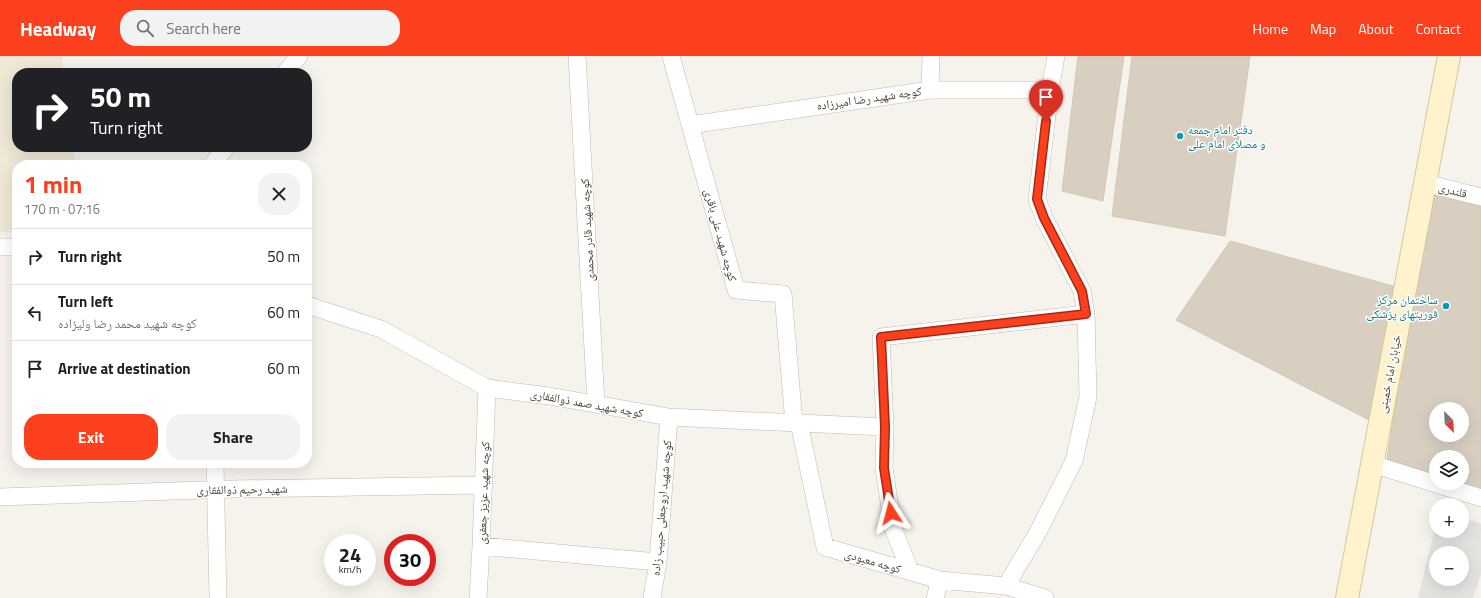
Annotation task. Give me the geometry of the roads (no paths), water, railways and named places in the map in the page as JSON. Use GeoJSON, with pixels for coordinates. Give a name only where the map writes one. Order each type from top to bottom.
{"type":"FeatureCollection","features":[{"type":"Feature","properties":{"kind":"main road","name":"خیابان امام خمینی"},"geometry":{"type":"LineString","coordinates":[[1347,598],[1449,56]]}},
{"type":"Feature","properties":{"kind":"street"},"geometry":{"type":"LineString","coordinates":[[289,68],[299,56]]}},
{"type":"Feature","properties":{"kind":"street","name":"کوچه شهید قادر محمدی"},"geometry":{"type":"LineString","coordinates":[[577,56],[596,404]]}},
{"type":"Feature","properties":{"kind":"street","name":"کوچه شهید علی باقری"},"geometry":{"type":"LineString","coordinates":[[671,56],[736,290],[783,294],[796,423]]}},
{"type":"Feature","properties":{"kind":"street"},"geometry":{"type":"LineString","coordinates":[[930,90],[931,56]]}},
{"type":"Feature","properties":{"kind":"street"},"geometry":{"type":"LineString","coordinates":[[1006,586],[1038,532],[1074,461],[1088,397],[1086,314],[1082,291],[1044,218],[1037,199],[1050,90],[1056,56]]}},
{"type":"Feature","properties":{"kind":"street","name":"کوچه شهید رضا امیرزاده"},"geometry":{"type":"LineString","coordinates":[[690,125],[930,90],[1050,90]]}},
{"type":"Feature","properties":{"kind":"street"},"geometry":{"type":"LineString","coordinates":[[216,160],[222,152]]}},
{"type":"Feature","properties":{"kind":"street","name":"قلندری"},"geometry":{"type":"LineString","coordinates":[[1425,183],[1481,197]]}},
{"type":"Feature","properties":{"kind":"street"},"geometry":{"type":"LineString","coordinates":[[0,247],[12,247]]}},
{"type":"Feature","properties":{"kind":"street","name":"کوچه شهید صمد ذوالفقاری"},"geometry":{"type":"LineString","coordinates":[[312,307],[381,329],[487,388],[549,396],[669,417],[885,427]]}},
{"type":"Feature","properties":{"kind":"street"},"geometry":{"type":"LineString","coordinates":[[910,571],[893,528],[884,468],[885,427],[881,337],[1086,314]]}},
{"type":"Feature","properties":{"kind":"street","name":"کوچه شهید عزیز جعفری"},"geometry":{"type":"LineString","coordinates":[[478,598],[487,388]]}},
{"type":"Feature","properties":{"kind":"street","name":"کوچه شهید اروجعلی حبیب زاده"},"geometry":{"type":"LineString","coordinates":[[652,598],[658,562],[669,417]]}},
{"type":"Feature","properties":{"kind":"street","name":"کوچه معبودی"},"geometry":{"type":"LineString","coordinates":[[796,423],[825,547],[940,580],[1006,586],[1045,598]]}},
{"type":"Feature","properties":{"kind":"street"},"geometry":{"type":"LineString","coordinates":[[1372,464],[1481,498]]}},
{"type":"Feature","properties":{"kind":"street"},"geometry":{"type":"LineString","coordinates":[[215,468],[218,598]]}},
{"type":"Feature","properties":{"kind":"street","name":"شهید رحیم ذوالفقاری"},"geometry":{"type":"LineString","coordinates":[[0,497],[216,490],[484,485]]}},
{"type":"Feature","properties":{"kind":"street"},"geometry":{"type":"LineString","coordinates":[[481,546],[658,562]]}},
{"type":"Feature","properties":{"kind":"street"},"geometry":{"type":"LineString","coordinates":[[935,598],[940,580]]}},
{"type":"Feature","properties":{"kind":"place","name":"دفتر امام جمعه و مصلای امام علی"},"geometry":{"type":"Point","coordinates":[1180,136]}},
{"type":"Feature","properties":{"kind":"place","name":"ساختمان مرکز فوریتهای پزشکی"},"geometry":{"type":"Point","coordinates":[1446,306]}}]}
